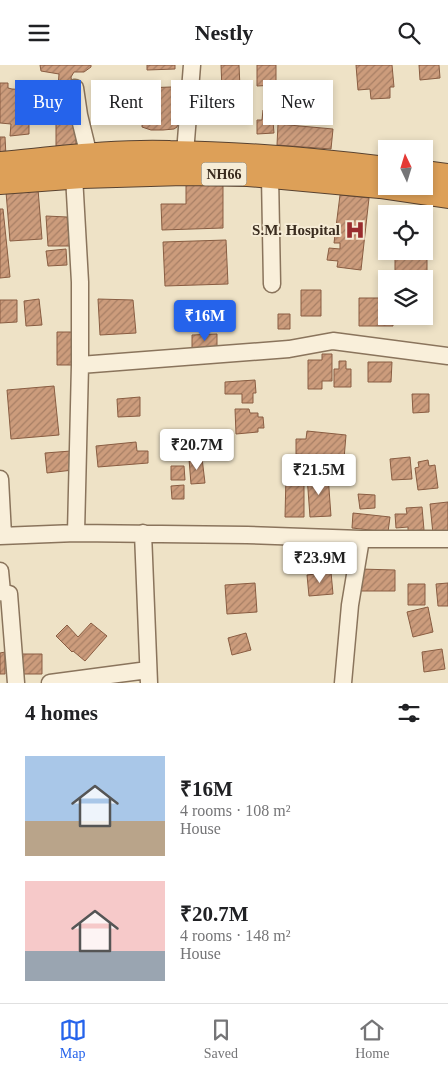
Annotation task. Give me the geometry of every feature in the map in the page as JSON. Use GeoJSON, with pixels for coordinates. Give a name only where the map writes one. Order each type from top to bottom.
{"type":"FeatureCollection","features":[{"type":"Feature","properties":{"kind":"highway","name":"NH66"},"geometry":{"type":"LineString","coordinates":[[0,164],[89,156],[185,153],[264,156],[378,168]]}},
{"type":"Feature","properties":{"kind":"highway","name":"NH66"},"geometry":{"type":"LineString","coordinates":[[0,182],[74,176],[184,173],[270,176],[370,185],[448,196]]}},
{"type":"Feature","properties":{"kind":"highway"},"geometry":{"type":"LineString","coordinates":[[433,174],[448,176]]}},
{"type":"Feature","properties":{"kind":"street"},"geometry":{"type":"LineString","coordinates":[[185,153],[192,65]]}},
{"type":"Feature","properties":{"kind":"street"},"geometry":{"type":"LineString","coordinates":[[81,123],[89,156]]}},
{"type":"Feature","properties":{"kind":"street"},"geometry":{"type":"LineString","coordinates":[[74,176],[80,282],[76,533]]}},
{"type":"Feature","properties":{"kind":"street"},"geometry":{"type":"LineString","coordinates":[[270,176],[272,284]]}},
{"type":"Feature","properties":{"kind":"street"},"geometry":{"type":"LineString","coordinates":[[80,365],[289,349],[333,341],[448,355]]}},
{"type":"Feature","properties":{"kind":"street"},"geometry":{"type":"LineString","coordinates":[[0,479],[2,536],[143,533],[361,539],[448,539]]}},
{"type":"Feature","properties":{"kind":"street"},"geometry":{"type":"LineString","coordinates":[[50,683],[149,677],[143,533]]}},
{"type":"Feature","properties":{"kind":"street"},"geometry":{"type":"LineString","coordinates":[[344,683],[350,605],[361,539]]}},
{"type":"Feature","properties":{"kind":"street"},"geometry":{"type":"LineString","coordinates":[[0,571],[1,592],[10,594],[16,683]]}},
{"type":"Feature","properties":{"kind":"building"},"geometry":{"type":"Polygon","coordinates":[[[40,65],[91,65],[84,72],[74,72],[71,80],[59,80],[59,74],[41,71],[40,65]]]}},
{"type":"Feature","properties":{"kind":"building"},"geometry":{"type":"Polygon","coordinates":[[[147,65],[175,65],[175,69],[147,70],[147,65]]]}},
{"type":"Feature","properties":{"kind":"building"},"geometry":{"type":"Polygon","coordinates":[[[221,65],[239,65],[240,80],[222,80],[221,65]]]}},
{"type":"Feature","properties":{"kind":"building"},"geometry":{"type":"Polygon","coordinates":[[[257,65],[276,65],[276,80],[263,80],[263,86],[257,86],[257,65]]]}},
{"type":"Feature","properties":{"kind":"building"},"geometry":{"type":"Polygon","coordinates":[[[356,65],[392,65],[394,87],[390,87],[390,98],[371,99],[370,89],[358,90],[356,65]]]}},
{"type":"Feature","properties":{"kind":"building"},"geometry":{"type":"Polygon","coordinates":[[[419,65],[439,65],[440,78],[420,80],[419,65]]]}},
{"type":"Feature","properties":{"kind":"building"},"geometry":{"type":"Polygon","coordinates":[[[0,83],[8,83],[8,88],[15,89],[15,125],[29,125],[29,134],[10,136],[11,124],[0,123],[0,83]]]}},
{"type":"Feature","properties":{"kind":"building"},"geometry":{"type":"Polygon","coordinates":[[[161,87],[171,87],[171,125],[178,125],[177,127],[174,129],[151,130],[142,127],[142,125],[161,125],[161,87]]]}},
{"type":"Feature","properties":{"kind":"building"},"geometry":{"type":"Polygon","coordinates":[[[263,110],[263,125],[273,125],[274,133],[257,134],[257,120],[262,120],[263,110]]]}},
{"type":"Feature","properties":{"kind":"building"},"geometry":{"type":"Polygon","coordinates":[[[56,125],[76,125],[76,145],[56,146],[56,125]]]}},
{"type":"Feature","properties":{"kind":"building"},"geometry":{"type":"Polygon","coordinates":[[[278,125],[333,129],[331,149],[277,145],[278,125]]]}},
{"type":"Feature","properties":{"kind":"building"},"geometry":{"type":"Polygon","coordinates":[[[0,137],[5,137],[6,156],[0,157],[0,137]]]}},
{"type":"Feature","properties":{"kind":"building"},"geometry":{"type":"Polygon","coordinates":[[[223,183],[223,228],[162,230],[161,204],[186,204],[186,185],[223,183]]]}},
{"type":"Feature","properties":{"kind":"building"},"geometry":{"type":"Polygon","coordinates":[[[38,189],[42,239],[10,241],[6,192],[38,189]]]}},
{"type":"Feature","properties":{"kind":"building"},"geometry":{"type":"Polygon","coordinates":[[[340,195],[369,198],[361,270],[337,267],[338,261],[327,260],[329,248],[340,249],[340,243],[334,243],[340,195]]]}},
{"type":"Feature","properties":{"kind":"building"},"geometry":{"type":"Polygon","coordinates":[[[0,209],[3,209],[10,277],[0,278],[0,209]]]}},
{"type":"Feature","properties":{"kind":"building"},"geometry":{"type":"Polygon","coordinates":[[[46,216],[67,217],[70,246],[48,246],[46,216]]]}},
{"type":"Feature","properties":{"kind":"building"},"geometry":{"type":"Polygon","coordinates":[[[226,240],[228,284],[165,286],[163,242],[226,240]]]}},
{"type":"Feature","properties":{"kind":"building"},"geometry":{"type":"Polygon","coordinates":[[[66,249],[67,265],[48,266],[46,251],[66,249]]]}},
{"type":"Feature","properties":{"kind":"building"},"geometry":{"type":"Polygon","coordinates":[[[395,260],[427,260],[427,270],[395,270],[395,260]]]}},
{"type":"Feature","properties":{"kind":"building"},"geometry":{"type":"Polygon","coordinates":[[[301,290],[321,290],[321,316],[301,316],[301,290]]]}},
{"type":"Feature","properties":{"kind":"building"},"geometry":{"type":"Polygon","coordinates":[[[359,298],[378,298],[378,325],[393,326],[359,326],[359,298]]]}},
{"type":"Feature","properties":{"kind":"building"},"geometry":{"type":"Polygon","coordinates":[[[39,299],[42,325],[26,326],[24,301],[39,299]]]}},
{"type":"Feature","properties":{"kind":"building"},"geometry":{"type":"Polygon","coordinates":[[[98,299],[133,300],[136,333],[100,335],[98,299]]]}},
{"type":"Feature","properties":{"kind":"building"},"geometry":{"type":"Polygon","coordinates":[[[0,300],[17,300],[17,322],[0,323],[0,300]]]}},
{"type":"Feature","properties":{"kind":"building"},"geometry":{"type":"Polygon","coordinates":[[[221,307],[222,324],[200,326],[198,309],[221,307]]]}},
{"type":"Feature","properties":{"kind":"building"},"geometry":{"type":"Polygon","coordinates":[[[278,314],[290,314],[290,329],[278,329],[278,314]]]}},
{"type":"Feature","properties":{"kind":"building"},"geometry":{"type":"Polygon","coordinates":[[[57,332],[72,332],[72,365],[57,365],[57,332]]]}},
{"type":"Feature","properties":{"kind":"building"},"geometry":{"type":"Polygon","coordinates":[[[217,334],[217,350],[192,350],[192,335],[217,334]]]}},
{"type":"Feature","properties":{"kind":"building"},"geometry":{"type":"Polygon","coordinates":[[[322,354],[332,354],[332,381],[322,381],[322,389],[308,389],[308,360],[322,360],[322,354]]]}},
{"type":"Feature","properties":{"kind":"building"},"geometry":{"type":"Polygon","coordinates":[[[339,361],[346,361],[346,369],[351,369],[351,387],[334,387],[334,369],[339,369],[339,361]]]}},
{"type":"Feature","properties":{"kind":"building"},"geometry":{"type":"Polygon","coordinates":[[[368,362],[392,362],[391,382],[368,382],[368,362]]]}},
{"type":"Feature","properties":{"kind":"building"},"geometry":{"type":"Polygon","coordinates":[[[255,380],[256,393],[253,393],[253,403],[242,403],[242,394],[225,394],[225,382],[255,380]]]}},
{"type":"Feature","properties":{"kind":"building"},"geometry":{"type":"Polygon","coordinates":[[[54,386],[59,435],[11,439],[7,390],[54,386]]]}},
{"type":"Feature","properties":{"kind":"building"},"geometry":{"type":"Polygon","coordinates":[[[412,394],[429,394],[429,412],[413,413],[412,394]]]}},
{"type":"Feature","properties":{"kind":"building"},"geometry":{"type":"Polygon","coordinates":[[[140,397],[140,416],[118,417],[117,399],[140,397]]]}},
{"type":"Feature","properties":{"kind":"building"},"geometry":{"type":"Polygon","coordinates":[[[235,409],[249,409],[250,413],[258,413],[258,417],[263,417],[264,428],[258,428],[258,432],[236,434],[235,409]]]}},
{"type":"Feature","properties":{"kind":"building"},"geometry":{"type":"Polygon","coordinates":[[[307,431],[346,435],[344,459],[296,454],[296,439],[306,439],[307,431]]]}},
{"type":"Feature","properties":{"kind":"building"},"geometry":{"type":"Polygon","coordinates":[[[136,442],[137,451],[148,451],[148,463],[98,467],[96,446],[136,442]]]}},
{"type":"Feature","properties":{"kind":"building"},"geometry":{"type":"Polygon","coordinates":[[[71,451],[73,470],[47,473],[45,453],[71,451]]]}},
{"type":"Feature","properties":{"kind":"building"},"geometry":{"type":"Polygon","coordinates":[[[410,457],[412,479],[392,480],[390,459],[410,457]]]}},
{"type":"Feature","properties":{"kind":"building"},"geometry":{"type":"Polygon","coordinates":[[[202,458],[205,483],[191,484],[189,459],[202,458]]]}},
{"type":"Feature","properties":{"kind":"building"},"geometry":{"type":"Polygon","coordinates":[[[428,460],[429,466],[435,465],[438,488],[418,490],[415,468],[419,467],[418,462],[428,460]]]}},
{"type":"Feature","properties":{"kind":"building"},"geometry":{"type":"Polygon","coordinates":[[[171,466],[184,466],[185,480],[171,480],[171,466]]]}},
{"type":"Feature","properties":{"kind":"building"},"geometry":{"type":"Polygon","coordinates":[[[328,475],[331,516],[310,517],[307,476],[328,475]]]}},
{"type":"Feature","properties":{"kind":"building"},"geometry":{"type":"Polygon","coordinates":[[[286,476],[304,476],[304,517],[285,517],[286,476]]]}},
{"type":"Feature","properties":{"kind":"building"},"geometry":{"type":"Polygon","coordinates":[[[184,485],[184,499],[172,499],[171,486],[184,485]]]}},
{"type":"Feature","properties":{"kind":"building"},"geometry":{"type":"Polygon","coordinates":[[[358,494],[375,495],[375,508],[360,509],[358,494]]]}},
{"type":"Feature","properties":{"kind":"building"},"geometry":{"type":"Polygon","coordinates":[[[448,502],[448,533],[433,534],[430,504],[448,502]]]}},
{"type":"Feature","properties":{"kind":"building"},"geometry":{"type":"Polygon","coordinates":[[[422,507],[424,530],[408,531],[408,527],[396,528],[395,514],[407,514],[406,508],[422,507]]]}},
{"type":"Feature","properties":{"kind":"building"},"geometry":{"type":"Polygon","coordinates":[[[353,513],[390,517],[388,532],[352,528],[353,513]]]}},
{"type":"Feature","properties":{"kind":"building"},"geometry":{"type":"Polygon","coordinates":[[[360,569],[395,570],[395,591],[360,591],[360,569]]]}},
{"type":"Feature","properties":{"kind":"building"},"geometry":{"type":"Polygon","coordinates":[[[331,572],[333,594],[309,596],[307,575],[331,572]]]}},
{"type":"Feature","properties":{"kind":"building"},"geometry":{"type":"Polygon","coordinates":[[[255,583],[257,612],[227,614],[225,585],[255,583]]]}},
{"type":"Feature","properties":{"kind":"building"},"geometry":{"type":"Polygon","coordinates":[[[448,583],[448,606],[438,606],[436,584],[448,583]]]}},
{"type":"Feature","properties":{"kind":"building"},"geometry":{"type":"Polygon","coordinates":[[[408,584],[425,584],[425,605],[408,605],[408,584]]]}},
{"type":"Feature","properties":{"kind":"building"},"geometry":{"type":"Polygon","coordinates":[[[428,607],[433,632],[413,637],[407,612],[428,607]]]}},
{"type":"Feature","properties":{"kind":"building"},"geometry":{"type":"Polygon","coordinates":[[[91,623],[107,636],[85,661],[72,652],[56,636],[67,625],[78,637],[91,623]]]}},
{"type":"Feature","properties":{"kind":"building"},"geometry":{"type":"Polygon","coordinates":[[[246,633],[251,650],[232,655],[228,638],[246,633]]]}},
{"type":"Feature","properties":{"kind":"building"},"geometry":{"type":"Polygon","coordinates":[[[442,649],[445,669],[424,672],[422,652],[442,649]]]}},
{"type":"Feature","properties":{"kind":"building"},"geometry":{"type":"Polygon","coordinates":[[[5,652],[5,674],[0,674],[0,653],[5,652]]]}},
{"type":"Feature","properties":{"kind":"building"},"geometry":{"type":"Polygon","coordinates":[[[19,654],[42,654],[42,674],[19,674],[19,654]]]}},
{"type":"Feature","properties":{"kind":"place","name":"S.M. Hospital"},"geometry":{"type":"Point","coordinates":[355,230]}}]}
